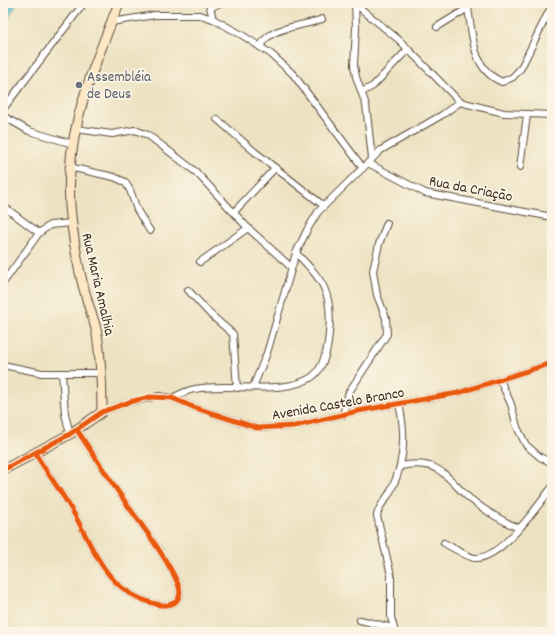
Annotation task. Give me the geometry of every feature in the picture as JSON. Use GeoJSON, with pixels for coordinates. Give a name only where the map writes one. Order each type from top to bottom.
{"type":"FeatureCollection","features":[{"type":"Feature","properties":{"kind":"street"},"geometry":{"type":"LineString","coordinates":[[3,109],[84,3]]}},
{"type":"Feature","properties":{"kind":"street","name":"Rua Maria Amalhia"},"geometry":{"type":"LineString","coordinates":[[102,412],[102,374],[97,332],[82,281],[71,223],[69,167],[86,84],[119,3]]}},
{"type":"Feature","properties":{"kind":"street"},"geometry":{"type":"LineString","coordinates":[[213,19],[209,6],[220,3]]}},
{"type":"Feature","properties":{"kind":"street"},"geometry":{"type":"LineString","coordinates":[[354,3],[408,49],[460,102],[504,113],[552,115]]}},
{"type":"Feature","properties":{"kind":"street"},"geometry":{"type":"LineString","coordinates":[[354,3],[356,28],[354,65],[356,77],[366,105],[372,158]]}},
{"type":"Feature","properties":{"kind":"street"},"geometry":{"type":"LineString","coordinates":[[437,27],[468,5],[478,59],[487,74],[502,82],[513,77],[521,68],[552,6]]}},
{"type":"Feature","properties":{"kind":"street"},"geometry":{"type":"LineString","coordinates":[[111,22],[155,15],[200,15],[213,19],[271,54],[293,74],[365,165]]}},
{"type":"Feature","properties":{"kind":"street"},"geometry":{"type":"LineString","coordinates":[[260,47],[268,36],[276,32],[310,24],[322,19]]}},
{"type":"Feature","properties":{"kind":"street"},"geometry":{"type":"LineString","coordinates":[[362,92],[373,86],[408,49]]}},
{"type":"Feature","properties":{"kind":"street"},"geometry":{"type":"LineString","coordinates":[[253,387],[267,353],[291,267],[296,253],[312,221],[324,206],[372,158],[394,141],[442,115],[460,102]]}},
{"type":"Feature","properties":{"kind":"street"},"geometry":{"type":"LineString","coordinates":[[520,167],[527,115]]}},
{"type":"Feature","properties":{"kind":"street"},"geometry":{"type":"LineString","coordinates":[[3,116],[30,131],[73,144]]}},
{"type":"Feature","properties":{"kind":"street"},"geometry":{"type":"LineString","coordinates":[[217,119],[275,168],[324,206]]}},
{"type":"Feature","properties":{"kind":"street"},"geometry":{"type":"LineString","coordinates":[[76,129],[112,134],[135,130],[148,135],[196,172],[248,228],[291,267]]}},
{"type":"Feature","properties":{"kind":"street","name":"Rua da Criação"},"geometry":{"type":"LineString","coordinates":[[365,165],[425,193],[552,216]]}},
{"type":"Feature","properties":{"kind":"street"},"geometry":{"type":"LineString","coordinates":[[69,167],[114,176],[125,182],[130,190],[137,210],[150,231]]}},
{"type":"Feature","properties":{"kind":"street"},"geometry":{"type":"LineString","coordinates":[[234,212],[275,168]]}},
{"type":"Feature","properties":{"kind":"street"},"geometry":{"type":"LineString","coordinates":[[3,206],[39,233]]}},
{"type":"Feature","properties":{"kind":"street"},"geometry":{"type":"LineString","coordinates":[[3,283],[39,233],[50,225],[71,223]]}},
{"type":"Feature","properties":{"kind":"street"},"geometry":{"type":"LineString","coordinates":[[343,415],[349,392],[387,334],[386,318],[377,295],[373,271],[379,244],[387,223]]}},
{"type":"Feature","properties":{"kind":"street"},"geometry":{"type":"LineString","coordinates":[[200,262],[248,228]]}},
{"type":"Feature","properties":{"kind":"street"},"geometry":{"type":"LineString","coordinates":[[172,398],[193,389],[209,387],[237,388],[283,386],[301,382],[312,377],[319,369],[326,351],[331,308],[324,287],[314,271],[296,253]]}},
{"type":"Feature","properties":{"kind":"street"},"geometry":{"type":"LineString","coordinates":[[188,290],[210,314],[233,334],[237,388]]}},
{"type":"Feature","properties":{"kind":"street","name":"Avenida Castelo Branco"},"geometry":{"type":"LineString","coordinates":[[3,470],[74,432],[102,412],[150,396],[172,398],[193,407],[257,428],[295,426],[458,392],[552,363]]}},
{"type":"Feature","properties":{"kind":"street"},"geometry":{"type":"LineString","coordinates":[[3,365],[31,372],[102,374]]}},
{"type":"Feature","properties":{"kind":"street"},"geometry":{"type":"LineString","coordinates":[[35,453],[69,506],[100,564],[107,573],[124,590],[146,601],[160,605],[173,603],[179,598],[180,593],[175,578],[146,531],[74,432],[65,414],[62,373]]}},
{"type":"Feature","properties":{"kind":"street"},"geometry":{"type":"LineString","coordinates":[[500,380],[511,404],[517,426],[526,445],[540,457],[552,463]]}},
{"type":"Feature","properties":{"kind":"street"},"geometry":{"type":"LineString","coordinates":[[394,630],[391,618],[391,575],[377,516],[390,492],[400,466],[404,442],[404,424],[399,404]]}},
{"type":"Feature","properties":{"kind":"street"},"geometry":{"type":"LineString","coordinates":[[400,466],[413,464],[432,466],[447,477],[469,498],[507,523],[519,528]]}},
{"type":"Feature","properties":{"kind":"street"},"geometry":{"type":"LineString","coordinates":[[444,543],[474,558],[489,555],[500,548],[519,528],[552,488]]}},
{"type":"Feature","properties":{"kind":"street"},"geometry":{"type":"LineString","coordinates":[[360,620],[394,630]]}},
{"type":"Feature","properties":{"kind":"water"},"geometry":{"type":"Polygon","coordinates":[[[3,3],[17,3],[3,28],[3,3]]]}},
{"type":"Feature","properties":{"kind":"cycle path"},"geometry":{"type":"LineString","coordinates":[[3,470],[70,434],[102,412],[129,402],[150,397],[172,398],[193,407],[257,428],[295,426],[358,411],[458,393],[552,363]]}},
{"type":"Feature","properties":{"kind":"cycle path"},"geometry":{"type":"LineString","coordinates":[[35,453],[68,504],[96,555],[113,580],[125,590],[139,598],[159,605],[174,603],[179,597],[180,590],[173,574],[154,542],[113,485],[77,430]]}},
{"type":"Feature","properties":{"kind":"place","name":"Assembléia de Deus"},"geometry":{"type":"Point","coordinates":[79,85]}}]}
